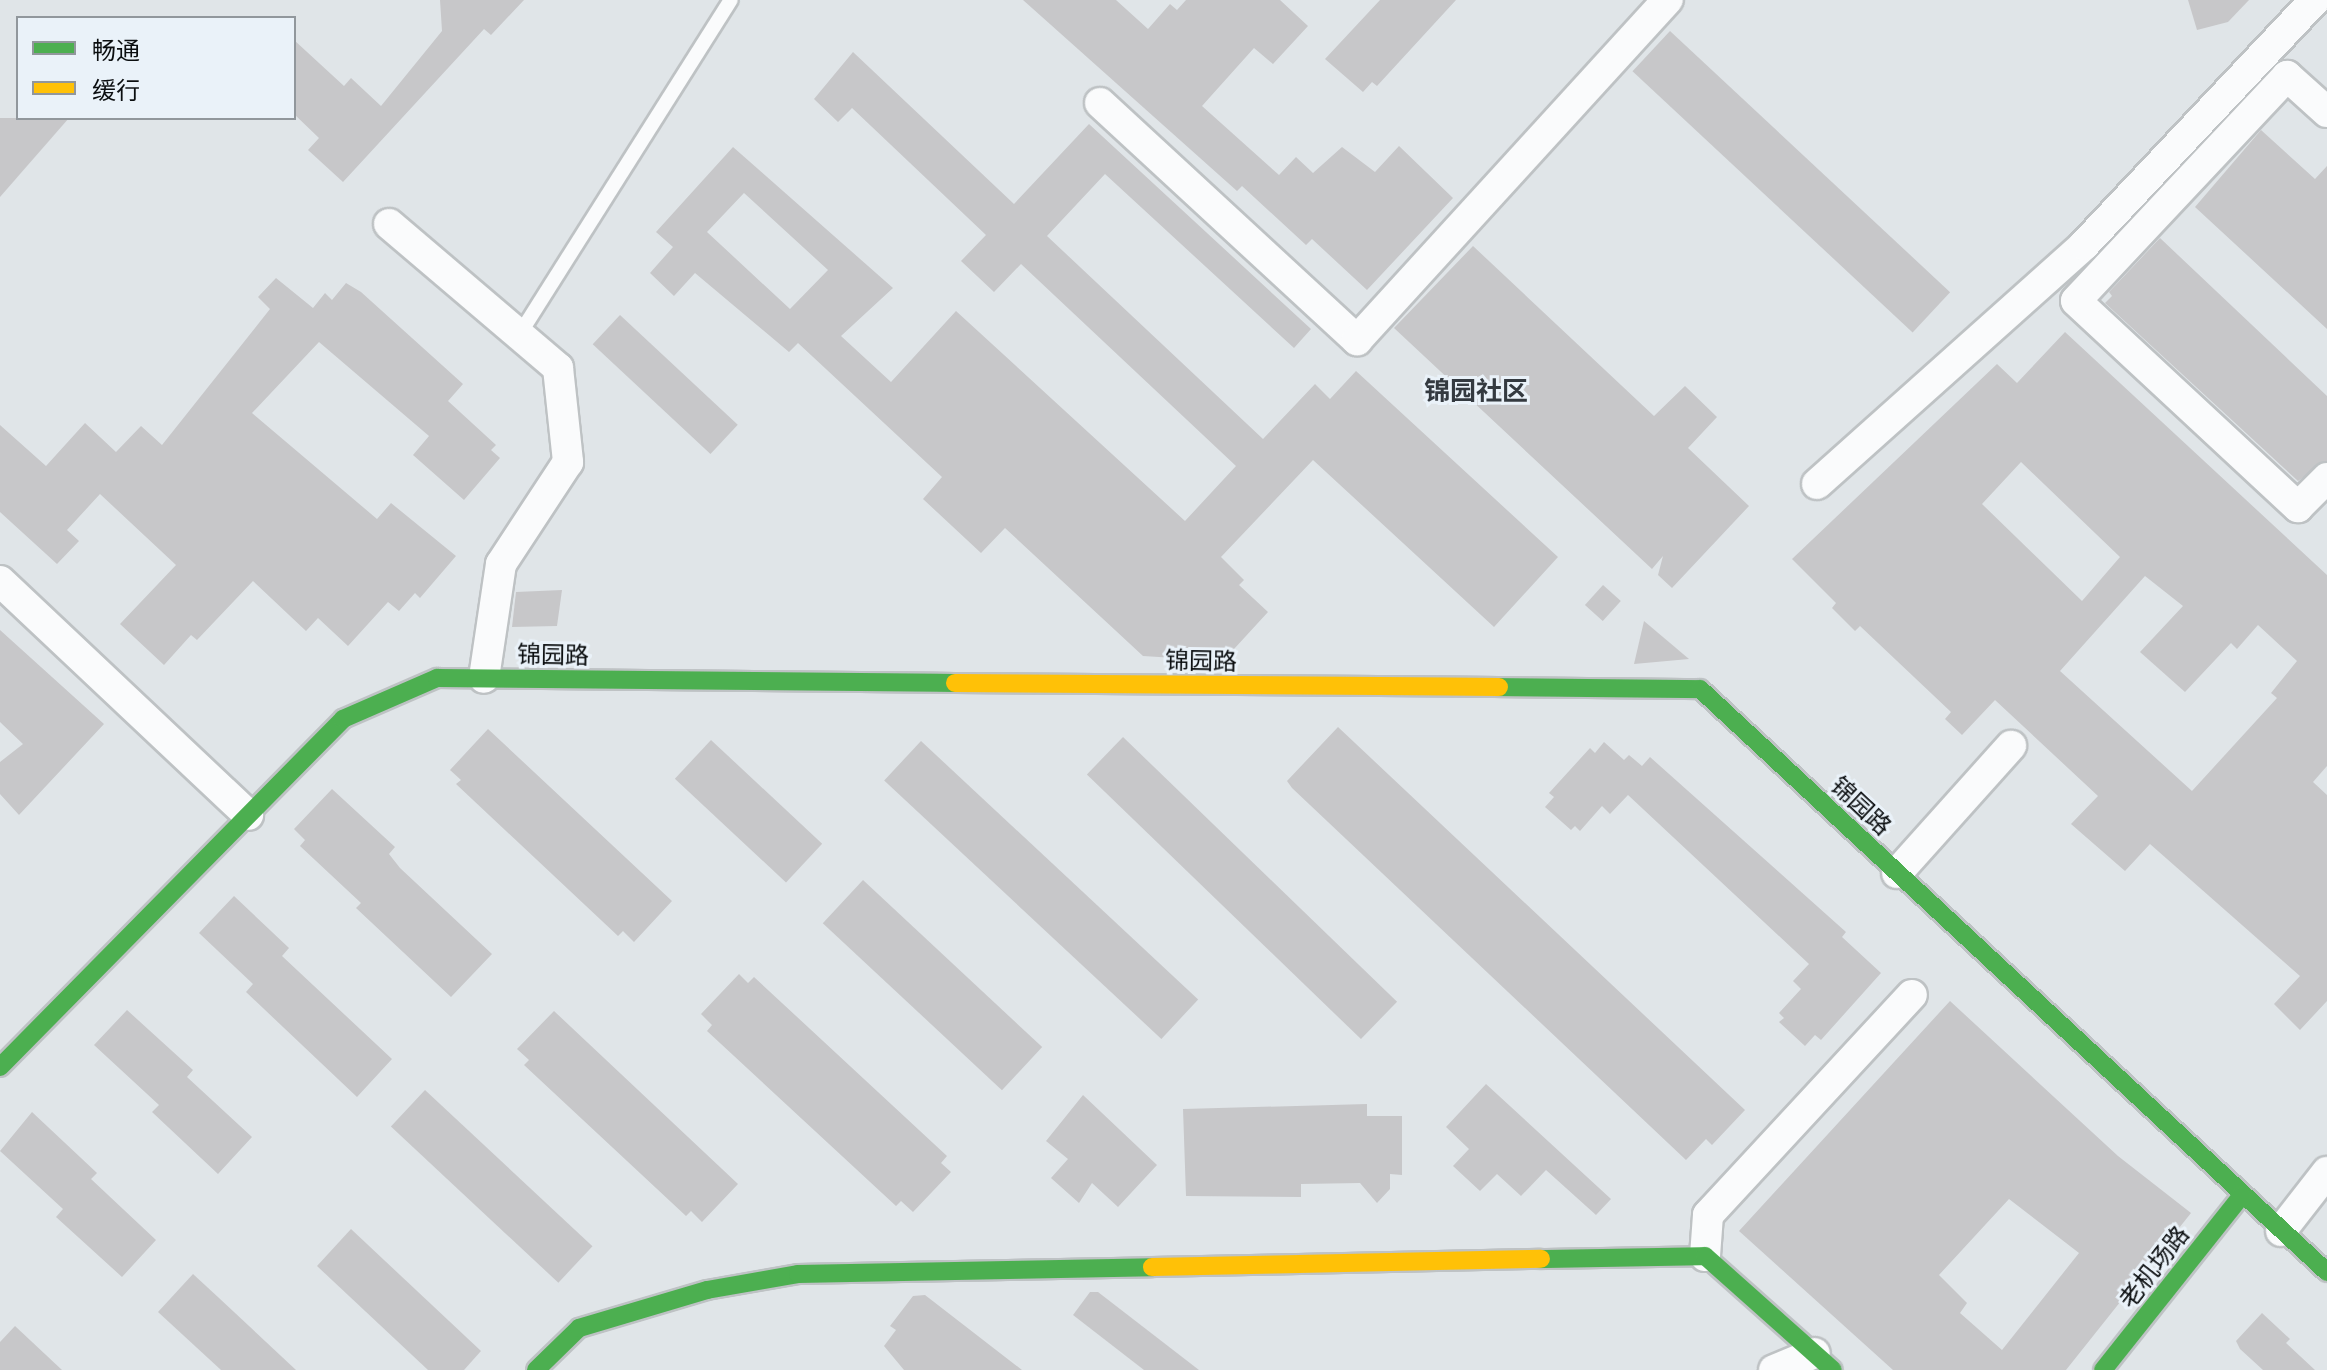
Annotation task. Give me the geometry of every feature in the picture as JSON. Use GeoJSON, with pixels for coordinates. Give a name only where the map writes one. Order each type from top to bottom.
{"type":"FeatureCollection","features":[{"type":"Feature","properties":{"kind":"street"},"geometry":{"type":"LineString","coordinates":[[1100,103],[1357,340],[1668,0]]}},
{"type":"Feature","properties":{"kind":"street"},"geometry":{"type":"LineString","coordinates":[[1817,484],[2084,245],[2315,0]]}},
{"type":"Feature","properties":{"kind":"street"},"geometry":{"type":"LineString","coordinates":[[2327,112],[2287,76],[2076,301],[2298,507],[2327,478]]}},
{"type":"Feature","properties":{"kind":"street"},"geometry":{"type":"LineString","coordinates":[[389,224],[558,368],[568,462],[501,564],[484,678]]}},
{"type":"Feature","properties":{"kind":"street"},"geometry":{"type":"LineString","coordinates":[[0,581],[248,815]]}},
{"type":"Feature","properties":{"kind":"street","name":"锦园路"},"geometry":{"type":"LineString","coordinates":[[0,1067],[343,719],[437,678],[1700,689],[2327,1272]]}},
{"type":"Feature","properties":{"kind":"street"},"geometry":{"type":"LineString","coordinates":[[1897,873],[2011,746]]}},
{"type":"Feature","properties":{"kind":"street"},"geometry":{"type":"LineString","coordinates":[[1705,1256],[1708,1215],[1912,995]]}},
{"type":"Feature","properties":{"kind":"street"},"geometry":{"type":"LineString","coordinates":[[2281,1231],[2327,1172]]}},
{"type":"Feature","properties":{"kind":"street","name":"老机场路"},"geometry":{"type":"LineString","coordinates":[[2103,1370],[2242,1195]]}},
{"type":"Feature","properties":{"kind":"street"},"geometry":{"type":"LineString","coordinates":[[536,1370],[579,1328],[707,1290],[798,1274],[1705,1256],[1824,1362]]}},
{"type":"Feature","properties":{"kind":"street"},"geometry":{"type":"LineString","coordinates":[[1774,1370],[1824,1362]]}},
{"type":"Feature","properties":{"kind":"lane"},"geometry":{"type":"LineString","coordinates":[[519,335],[731,0]]}},
{"type":"Feature","properties":{"kind":"building"},"geometry":{"type":"Polygon","coordinates":[[[440,0],[524,0],[491,35],[484,29],[343,182],[308,150],[319,138],[296,116],[296,42],[344,86],[351,78],[381,106],[442,31],[440,0]]]}},
{"type":"Feature","properties":{"kind":"building"},"geometry":{"type":"Polygon","coordinates":[[[1023,0],[1116,0],[1148,29],[1170,4],[1177,10],[1186,0],[1280,0],[1308,26],[1273,64],[1254,48],[1202,106],[1279,175],[1296,157],[1313,173],[1342,147],[1375,172],[1399,146],[1453,198],[1367,290],[1312,239],[1306,245],[1242,186],[1237,191],[1023,0]]]}},
{"type":"Feature","properties":{"kind":"building"},"geometry":{"type":"Polygon","coordinates":[[[1380,0],[1456,0],[1377,86],[1372,82],[1363,92],[1325,59],[1380,0]]]}},
{"type":"Feature","properties":{"kind":"building"},"geometry":{"type":"Polygon","coordinates":[[[2188,0],[2249,0],[2228,22],[2197,30],[2188,0]]]}},
{"type":"Feature","properties":{"kind":"building"},"geometry":{"type":"Polygon","coordinates":[[[1670,31],[1950,292],[1913,332],[1632,71],[1670,31]]]}},
{"type":"Feature","properties":{"kind":"building"},"geometry":{"type":"Polygon","coordinates":[[[853,52],[1014,204],[1089,124],[1311,329],[1294,348],[1105,174],[1047,236],[1263,439],[1315,384],[1330,399],[1356,371],[1558,557],[1494,627],[1313,460],[1221,557],[1244,580],[1239,585],[1268,612],[1223,661],[1143,656],[1005,528],[981,553],[923,499],[942,477],[798,343],[789,352],[695,273],[674,296],[650,273],[673,247],[656,232],[733,147],[893,288],[841,336],[891,382],[956,311],[1185,521],[1236,466],[1021,264],[994,292],[961,261],[986,235],[852,108],[838,122],[814,99],[853,52]],[[744,193],[707,232],[790,309],[828,270],[744,193]]]}},
{"type":"Feature","properties":{"kind":"building"},"geometry":{"type":"Polygon","coordinates":[[[0,118],[67,120],[0,197],[0,118]]]}},
{"type":"Feature","properties":{"kind":"building"},"geometry":{"type":"Polygon","coordinates":[[[2261,130],[2315,179],[2327,166],[2327,329],[2195,207],[2261,130]]]}},
{"type":"Feature","properties":{"kind":"building"},"geometry":{"type":"Polygon","coordinates":[[[2160,238],[2327,396],[2327,461],[2298,481],[2105,303],[2112,296],[2109,292],[2160,238]]]}},
{"type":"Feature","properties":{"kind":"building"},"geometry":{"type":"Polygon","coordinates":[[[1473,246],[1654,416],[1685,386],[1717,417],[1688,448],[1749,506],[1672,588],[1658,575],[1663,556],[1652,569],[1394,328],[1473,246]]]}},
{"type":"Feature","properties":{"kind":"building"},"geometry":{"type":"Polygon","coordinates":[[[276,278],[313,308],[325,293],[332,300],[346,283],[361,292],[463,384],[448,401],[496,445],[491,450],[500,458],[464,500],[413,455],[429,436],[319,342],[252,413],[377,519],[391,503],[456,556],[420,598],[415,593],[399,611],[388,602],[348,646],[318,618],[306,631],[253,581],[197,640],[191,635],[164,665],[120,624],[176,565],[100,494],[67,530],[79,541],[57,564],[0,512],[0,425],[46,466],[85,423],[116,452],[141,426],[162,445],[270,309],[258,297],[276,278]]]}},
{"type":"Feature","properties":{"kind":"building"},"geometry":{"type":"Polygon","coordinates":[[[620,315],[738,425],[710,454],[593,344],[620,315]]]}},
{"type":"Feature","properties":{"kind":"building"},"geometry":{"type":"Polygon","coordinates":[[[2065,332],[2327,575],[2327,766],[2313,782],[2327,795],[2327,1001],[2300,1030],[2274,1004],[2300,976],[2150,844],[2125,871],[2071,824],[2098,796],[1995,700],[1962,735],[1945,719],[1951,712],[1860,626],[1855,631],[1832,608],[1836,603],[1792,559],[1997,364],[2017,383],[2065,332]],[[2021,462],[1982,504],[2082,601],[2120,557],[2021,462]],[[2145,576],[2060,671],[2192,791],[2277,698],[2271,693],[2297,661],[2258,625],[2237,649],[2231,643],[2185,692],[2140,652],[2183,606],[2145,576]]]}},
{"type":"Feature","properties":{"kind":"building"},"geometry":{"type":"Polygon","coordinates":[[[1603,585],[1621,601],[1603,621],[1585,605],[1603,585]]]}},
{"type":"Feature","properties":{"kind":"building"},"geometry":{"type":"Polygon","coordinates":[[[562,590],[557,626],[512,627],[516,592],[562,590]]]}},
{"type":"Feature","properties":{"kind":"building"},"geometry":{"type":"Polygon","coordinates":[[[1644,621],[1689,659],[1634,664],[1644,621]]]}},
{"type":"Feature","properties":{"kind":"building"},"geometry":{"type":"Polygon","coordinates":[[[0,630],[104,724],[19,815],[0,794],[0,762],[23,744],[0,722],[0,630]]]}},
{"type":"Feature","properties":{"kind":"building"},"geometry":{"type":"Polygon","coordinates":[[[1338,727],[1745,1110],[1712,1145],[1706,1139],[1686,1160],[1292,788],[1287,781],[1338,727]]]}},
{"type":"Feature","properties":{"kind":"building"},"geometry":{"type":"Polygon","coordinates":[[[488,729],[672,901],[634,942],[623,931],[618,936],[456,784],[461,780],[450,770],[488,729]]]}},
{"type":"Feature","properties":{"kind":"building"},"geometry":{"type":"Polygon","coordinates":[[[1123,737],[1397,1002],[1361,1039],[1087,774],[1123,737]]]}},
{"type":"Feature","properties":{"kind":"building"},"geometry":{"type":"Polygon","coordinates":[[[711,740],[822,844],[786,882],[675,779],[711,740]]]}},
{"type":"Feature","properties":{"kind":"building"},"geometry":{"type":"Polygon","coordinates":[[[921,741],[1198,999],[1161,1039],[884,780],[921,741]]]}},
{"type":"Feature","properties":{"kind":"building"},"geometry":{"type":"Polygon","coordinates":[[[1604,742],[1624,760],[1629,755],[1642,766],[1650,757],[1846,932],[1842,937],[1881,973],[1821,1040],[1815,1035],[1805,1046],[1779,1022],[1784,1018],[1779,1013],[1801,989],[1793,981],[1809,964],[1628,795],[1610,814],[1602,806],[1580,831],[1575,826],[1571,830],[1545,807],[1554,797],[1549,793],[1590,748],[1595,753],[1604,742]]]}},
{"type":"Feature","properties":{"kind":"building"},"geometry":{"type":"Polygon","coordinates":[[[332,789],[395,847],[389,854],[400,868],[492,954],[451,997],[356,908],[361,903],[300,846],[305,840],[294,829],[332,789]]]}},
{"type":"Feature","properties":{"kind":"building"},"geometry":{"type":"Polygon","coordinates":[[[863,880],[1042,1047],[1002,1090],[823,923],[863,880]]]}},
{"type":"Feature","properties":{"kind":"building"},"geometry":{"type":"Polygon","coordinates":[[[234,896],[289,948],[282,956],[392,1059],[357,1097],[246,992],[253,984],[199,933],[234,896]]]}},
{"type":"Feature","properties":{"kind":"building"},"geometry":{"type":"Polygon","coordinates":[[[739,974],[748,983],[754,977],[947,1156],[941,1163],[951,1172],[913,1212],[901,1201],[896,1206],[707,1031],[712,1025],[701,1014],[739,974]]]}},
{"type":"Feature","properties":{"kind":"building"},"geometry":{"type":"Polygon","coordinates":[[[1950,1001],[2118,1156],[2191,1213],[2066,1370],[1893,1370],[1739,1231],[1950,1001]],[[2009,1199],[1939,1275],[1967,1303],[1960,1313],[2002,1350],[2079,1253],[2009,1199]]]}},
{"type":"Feature","properties":{"kind":"building"},"geometry":{"type":"Polygon","coordinates":[[[127,1010],[193,1070],[187,1077],[252,1137],[218,1174],[152,1112],[159,1105],[94,1045],[127,1010]]]}},
{"type":"Feature","properties":{"kind":"building"},"geometry":{"type":"Polygon","coordinates":[[[554,1011],[738,1184],[702,1222],[691,1211],[686,1216],[524,1065],[529,1060],[517,1049],[554,1011]]]}},
{"type":"Feature","properties":{"kind":"building"},"geometry":{"type":"Polygon","coordinates":[[[1486,1084],[1611,1199],[1596,1215],[1546,1170],[1521,1196],[1497,1174],[1480,1191],[1453,1166],[1469,1149],[1446,1127],[1486,1084]]]}},
{"type":"Feature","properties":{"kind":"building"},"geometry":{"type":"Polygon","coordinates":[[[425,1090],[592,1246],[558,1283],[391,1127],[425,1090]]]}},
{"type":"Feature","properties":{"kind":"building"},"geometry":{"type":"Polygon","coordinates":[[[1083,1095],[1157,1165],[1118,1207],[1092,1183],[1079,1203],[1051,1178],[1068,1159],[1046,1141],[1083,1095]]]}},
{"type":"Feature","properties":{"kind":"building"},"geometry":{"type":"Polygon","coordinates":[[[1367,1104],[1367,1116],[1402,1116],[1402,1175],[1390,1174],[1390,1189],[1377,1203],[1360,1183],[1301,1184],[1301,1197],[1186,1196],[1183,1109],[1367,1104]]]}},
{"type":"Feature","properties":{"kind":"building"},"geometry":{"type":"Polygon","coordinates":[[[32,1112],[97,1173],[91,1179],[156,1240],[122,1277],[56,1217],[63,1209],[0,1151],[32,1112]]]}},
{"type":"Feature","properties":{"kind":"building"},"geometry":{"type":"Polygon","coordinates":[[[351,1229],[481,1351],[464,1370],[428,1370],[317,1266],[351,1229]]]}},
{"type":"Feature","properties":{"kind":"building"},"geometry":{"type":"Polygon","coordinates":[[[193,1274],[296,1370],[221,1370],[158,1312],[193,1274]]]}},
{"type":"Feature","properties":{"kind":"building"},"geometry":{"type":"Polygon","coordinates":[[[1090,1292],[1098,1292],[1199,1370],[1144,1370],[1073,1315],[1090,1292]]]}},
{"type":"Feature","properties":{"kind":"building"},"geometry":{"type":"Polygon","coordinates":[[[925,1295],[1022,1370],[904,1370],[884,1346],[896,1330],[890,1326],[913,1296],[925,1295]]]}},
{"type":"Feature","properties":{"kind":"building"},"geometry":{"type":"Polygon","coordinates":[[[2262,1313],[2290,1339],[2286,1343],[2315,1370],[2263,1370],[2240,1349],[2236,1341],[2262,1313]]]}},
{"type":"Feature","properties":{"kind":"building"},"geometry":{"type":"Polygon","coordinates":[[[15,1326],[62,1370],[0,1370],[0,1342],[15,1326]]]}},
{"type":"Feature","properties":{"kind":"traffic: fast"},"geometry":{"type":"LineString","coordinates":[[0,1067],[343,719],[437,678],[955,683]]}},
{"type":"Feature","properties":{"kind":"traffic: fast"},"geometry":{"type":"LineString","coordinates":[[1499,687],[1700,689],[2327,1272]]}},
{"type":"Feature","properties":{"kind":"traffic: fast"},"geometry":{"type":"LineString","coordinates":[[2103,1370],[2242,1195]]}},
{"type":"Feature","properties":{"kind":"traffic: fast"},"geometry":{"type":"LineString","coordinates":[[1541,1259],[1705,1256],[1833,1370]]}},
{"type":"Feature","properties":{"kind":"traffic: fast"},"geometry":{"type":"LineString","coordinates":[[536,1370],[579,1328],[707,1290],[798,1274],[1152,1267]]}},
{"type":"Feature","properties":{"kind":"traffic: slow"},"geometry":{"type":"LineString","coordinates":[[955,683],[1499,687]]}},
{"type":"Feature","properties":{"kind":"traffic: slow"},"geometry":{"type":"LineString","coordinates":[[1152,1267],[1541,1259]]}},
{"type":"Feature","properties":{"kind":"district","name":"锦园社区"},"geometry":{"type":"Point","coordinates":[1476,392]}}]}
